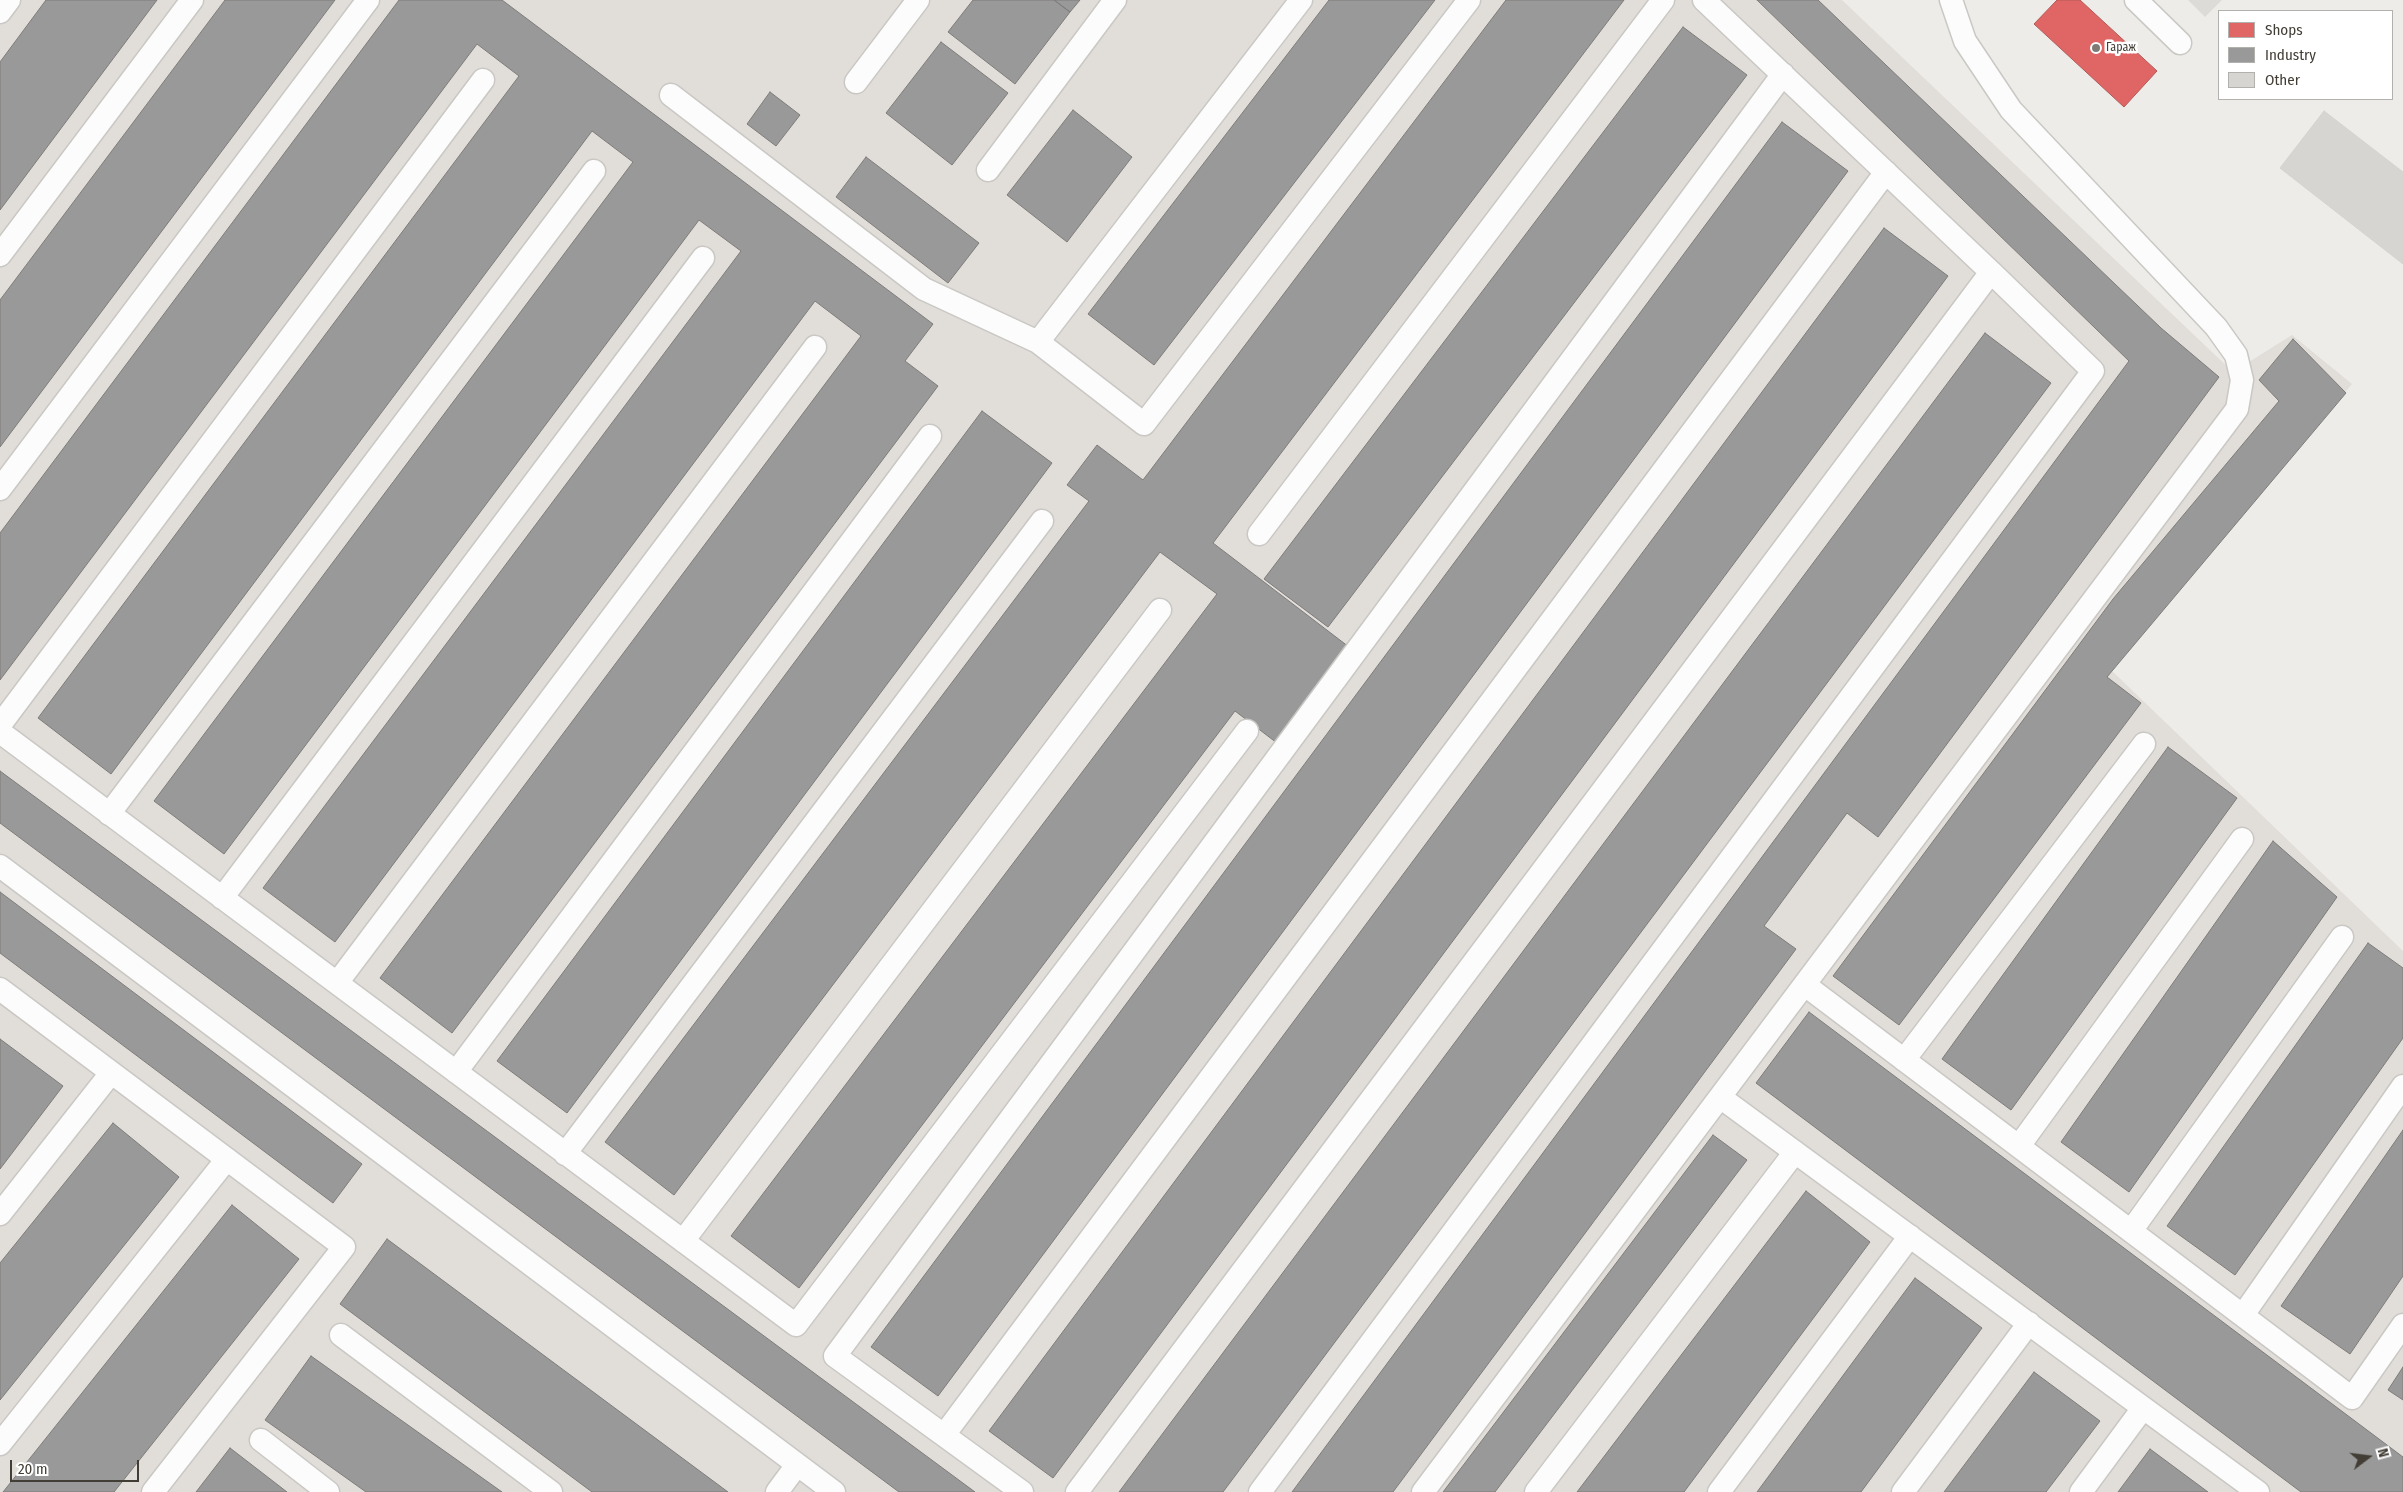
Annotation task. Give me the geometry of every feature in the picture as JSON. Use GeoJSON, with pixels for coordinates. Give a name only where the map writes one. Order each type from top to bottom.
{"type":"FeatureCollection","features":[{"type":"Feature","properties":{"kind":"lane"},"geometry":{"type":"LineString","coordinates":[[0,12],[9,0]]}},
{"type":"Feature","properties":{"kind":"lane"},"geometry":{"type":"LineString","coordinates":[[0,255],[192,0]]}},
{"type":"Feature","properties":{"kind":"lane"},"geometry":{"type":"LineString","coordinates":[[0,489],[368,0]]}},
{"type":"Feature","properties":{"kind":"lane"},"geometry":{"type":"LineString","coordinates":[[856,82],[918,0]]}},
{"type":"Feature","properties":{"kind":"lane"},"geometry":{"type":"LineString","coordinates":[[988,170],[1115,0]]}},
{"type":"Feature","properties":{"kind":"lane"},"geometry":{"type":"LineString","coordinates":[[1038,342],[1301,0]]}},
{"type":"Feature","properties":{"kind":"lane"},"geometry":{"type":"LineString","coordinates":[[671,95],[924,289],[1038,342],[1144,424],[1469,0]]}},
{"type":"Feature","properties":{"kind":"lane"},"geometry":{"type":"LineString","coordinates":[[1259,534],[1663,0]]}},
{"type":"Feature","properties":{"kind":"lane"},"geometry":{"type":"LineString","coordinates":[[1260,1492],[2093,371],[1704,0]]}},
{"type":"Feature","properties":{"kind":"lane"},"geometry":{"type":"LineString","coordinates":[[1423,1492],[2237,409],[2242,380],[2236,355],[2216,327],[2011,110],[1965,40],[1951,0]]}},
{"type":"Feature","properties":{"kind":"lane"},"geometry":{"type":"LineString","coordinates":[[2136,0],[2180,43]]}},
{"type":"Feature","properties":{"kind":"lane"},"geometry":{"type":"LineString","coordinates":[[1022,1492],[835,1356],[1783,74]]}},
{"type":"Feature","properties":{"kind":"lane"},"geometry":{"type":"LineString","coordinates":[[0,725],[483,80]]}},
{"type":"Feature","properties":{"kind":"lane"},"geometry":{"type":"LineString","coordinates":[[110,814],[594,171]]}},
{"type":"Feature","properties":{"kind":"lane"},"geometry":{"type":"LineString","coordinates":[[944,1435],[1886,172]]}},
{"type":"Feature","properties":{"kind":"lane"},"geometry":{"type":"LineString","coordinates":[[222,898],[703,258]]}},
{"type":"Feature","properties":{"kind":"lane"},"geometry":{"type":"LineString","coordinates":[[1077,1492],[1991,272]]}},
{"type":"Feature","properties":{"kind":"lane"},"geometry":{"type":"LineString","coordinates":[[337,983],[815,347]]}},
{"type":"Feature","properties":{"kind":"lane"},"geometry":{"type":"LineString","coordinates":[[456,1072],[930,436]]}},
{"type":"Feature","properties":{"kind":"lane"},"geometry":{"type":"LineString","coordinates":[[565,1154],[1042,521]]}},
{"type":"Feature","properties":{"kind":"lane"},"geometry":{"type":"LineString","coordinates":[[683,1241],[1160,610]]}},
{"type":"Feature","properties":{"kind":"lane"},"geometry":{"type":"LineString","coordinates":[[0,732],[796,1325],[1247,731]]}},
{"type":"Feature","properties":{"kind":"lane"},"geometry":{"type":"LineString","coordinates":[[1904,1060],[2144,744]]}},
{"type":"Feature","properties":{"kind":"lane"},"geometry":{"type":"LineString","coordinates":[[2019,1146],[2242,839]]}},
{"type":"Feature","properties":{"kind":"lane"},"geometry":{"type":"LineString","coordinates":[[0,866],[834,1492]]}},
{"type":"Feature","properties":{"kind":"lane"},"geometry":{"type":"LineString","coordinates":[[2131,1231],[2342,937]]}},
{"type":"Feature","properties":{"kind":"lane"},"geometry":{"type":"LineString","coordinates":[[1805,985],[2352,1398],[2403,1325]]}},
{"type":"Feature","properties":{"kind":"lane"},"geometry":{"type":"LineString","coordinates":[[0,989],[344,1247],[153,1492]]}},
{"type":"Feature","properties":{"kind":"lane"},"geometry":{"type":"LineString","coordinates":[[0,1214],[111,1073]]}},
{"type":"Feature","properties":{"kind":"lane"},"geometry":{"type":"LineString","coordinates":[[2243,1315],[2403,1086]]}},
{"type":"Feature","properties":{"kind":"lane"},"geometry":{"type":"LineString","coordinates":[[1720,1097],[2258,1492]]}},
{"type":"Feature","properties":{"kind":"lane"},"geometry":{"type":"LineString","coordinates":[[1536,1492],[1795,1152]]}},
{"type":"Feature","properties":{"kind":"lane"},"geometry":{"type":"LineString","coordinates":[[0,1444],[227,1159]]}},
{"type":"Feature","properties":{"kind":"lane"},"geometry":{"type":"LineString","coordinates":[[1719,1492],[1910,1236]]}},
{"type":"Feature","properties":{"kind":"lane"},"geometry":{"type":"LineString","coordinates":[[1903,1492],[2029,1323]]}},
{"type":"Feature","properties":{"kind":"lane"},"geometry":{"type":"LineString","coordinates":[[341,1335],[551,1492]]}},
{"type":"Feature","properties":{"kind":"lane"},"geometry":{"type":"LineString","coordinates":[[2081,1492],[2143,1408]]}},
{"type":"Feature","properties":{"kind":"lane"},"geometry":{"type":"LineString","coordinates":[[261,1440],[328,1492]]}},
{"type":"Feature","properties":{"kind":"lane"},"geometry":{"type":"LineString","coordinates":[[777,1492],[797,1465]]}},
{"type":"Feature","properties":{"kind":"shaded area"},"geometry":{"type":"Polygon","coordinates":[[[0,0],[1842,0],[2233,372],[2292,335],[2352,384],[2110,669],[2403,951],[2403,1492],[0,1492],[0,0]]]}},
{"type":"Feature","properties":{"kind":"shaded area"},"geometry":{"type":"Polygon","coordinates":[[[2188,0],[2222,0],[2205,17],[2188,0]]]}},
{"type":"Feature","properties":{"kind":"building: Shops","name":"Гараж"},"geometry":{"type":"Polygon","coordinates":[[[2057,0],[2080,0],[2157,71],[2124,107],[2034,24],[2057,0]]]}},
{"type":"Feature","properties":{"kind":"building: Industry"},"geometry":{"type":"Polygon","coordinates":[[[46,0],[157,0],[0,210],[0,62],[46,0]]]}},
{"type":"Feature","properties":{"kind":"building: Industry"},"geometry":{"type":"Polygon","coordinates":[[[225,0],[335,0],[0,447],[0,300],[225,0]]]}},
{"type":"Feature","properties":{"kind":"building: Industry"},"geometry":{"type":"Polygon","coordinates":[[[399,0],[502,0],[933,324],[905,361],[938,386],[452,1033],[380,978],[861,336],[815,301],[335,942],[263,888],[741,251],[699,220],[224,854],[154,801],[633,162],[592,131],[111,774],[38,718],[519,76],[477,44],[0,680],[0,533],[399,0]]]}},
{"type":"Feature","properties":{"kind":"building: Industry"},"geometry":{"type":"Polygon","coordinates":[[[973,0],[1054,0],[1070,12],[1015,84],[948,32],[973,0]]]}},
{"type":"Feature","properties":{"kind":"building: Industry"},"geometry":{"type":"Polygon","coordinates":[[[1054,0],[1080,0],[1070,12],[1054,0]]]}},
{"type":"Feature","properties":{"kind":"building: Industry"},"geometry":{"type":"Polygon","coordinates":[[[1329,0],[1435,0],[1154,365],[1088,314],[1329,0]]]}},
{"type":"Feature","properties":{"kind":"building: Industry"},"geometry":{"type":"Polygon","coordinates":[[[1506,0],[1624,0],[1213,543],[1349,647],[1277,743],[1235,711],[799,1288],[731,1236],[1217,594],[1160,552],[674,1195],[605,1142],[1089,501],[1067,485],[1097,445],[1143,480],[1506,0]]]}},
{"type":"Feature","properties":{"kind":"building: Industry"},"geometry":{"type":"Polygon","coordinates":[[[1757,0],[1818,0],[2161,328],[2219,377],[1878,837],[1847,813],[1764,926],[1796,949],[1393,1492],[1292,1492],[2129,361],[1757,0]]]}},
{"type":"Feature","properties":{"kind":"building: Industry"},"geometry":{"type":"Polygon","coordinates":[[[1683,27],[1747,75],[1328,627],[1264,579],[1683,27]]]}},
{"type":"Feature","properties":{"kind":"building: Industry"},"geometry":{"type":"Polygon","coordinates":[[[941,42],[1008,93],[952,165],[886,113],[941,42]]]}},
{"type":"Feature","properties":{"kind":"building: Industry"},"geometry":{"type":"Polygon","coordinates":[[[770,92],[800,115],[776,146],[747,124],[770,92]]]}},
{"type":"Feature","properties":{"kind":"building: Industry"},"geometry":{"type":"Polygon","coordinates":[[[1073,110],[1132,157],[1067,242],[1007,195],[1073,110]]]}},
{"type":"Feature","properties":{"kind":"building: Industry"},"geometry":{"type":"Polygon","coordinates":[[[1782,122],[1848,171],[938,1396],[871,1347],[1782,122]]]}},
{"type":"Feature","properties":{"kind":"building: Industry"},"geometry":{"type":"Polygon","coordinates":[[[866,157],[979,243],[948,283],[836,197],[866,157]]]}},
{"type":"Feature","properties":{"kind":"building: Industry"},"geometry":{"type":"Polygon","coordinates":[[[1884,228],[1948,276],[1053,1478],[989,1431],[1884,228]]]}},
{"type":"Feature","properties":{"kind":"building: Industry"},"geometry":{"type":"Polygon","coordinates":[[[1985,333],[2051,383],[1223,1492],[1119,1492],[1985,333]]]}},
{"type":"Feature","properties":{"kind":"building: Industry"},"geometry":{"type":"Polygon","coordinates":[[[2293,339],[2346,393],[2107,677],[2141,703],[1899,1025],[1833,976],[2113,599],[2279,401],[2259,380],[2293,339]]]}},
{"type":"Feature","properties":{"kind":"building: Industry"},"geometry":{"type":"Polygon","coordinates":[[[982,411],[1052,463],[567,1113],[497,1061],[982,411]]]}},
{"type":"Feature","properties":{"kind":"building: Industry"},"geometry":{"type":"Polygon","coordinates":[[[2168,747],[2237,798],[2011,1110],[1942,1059],[2168,747]]]}},
{"type":"Feature","properties":{"kind":"building: Industry"},"geometry":{"type":"Polygon","coordinates":[[[0,771],[975,1492],[899,1492],[0,823],[0,771]]]}},
{"type":"Feature","properties":{"kind":"building: Industry"},"geometry":{"type":"Polygon","coordinates":[[[2273,841],[2337,897],[2129,1192],[2061,1142],[2273,841]]]}},
{"type":"Feature","properties":{"kind":"building: Industry"},"geometry":{"type":"Polygon","coordinates":[[[0,892],[362,1164],[333,1203],[0,953],[0,892]]]}},
{"type":"Feature","properties":{"kind":"building: Industry"},"geometry":{"type":"Polygon","coordinates":[[[2368,943],[2403,968],[2403,1038],[2235,1275],[2167,1226],[2368,943]]]}},
{"type":"Feature","properties":{"kind":"building: Industry"},"geometry":{"type":"Polygon","coordinates":[[[1809,1012],[2403,1457],[2403,1492],[2301,1492],[1756,1083],[1809,1012]]]}},
{"type":"Feature","properties":{"kind":"building: Industry"},"geometry":{"type":"Polygon","coordinates":[[[0,1039],[63,1086],[0,1169],[0,1039]]]}},
{"type":"Feature","properties":{"kind":"building: Industry"},"geometry":{"type":"Polygon","coordinates":[[[113,1123],[179,1177],[0,1400],[0,1263],[113,1123]]]}},
{"type":"Feature","properties":{"kind":"building: Industry"},"geometry":{"type":"Polygon","coordinates":[[[2403,1130],[2403,1276],[2350,1354],[2281,1306],[2403,1130]]]}},
{"type":"Feature","properties":{"kind":"building: Industry"},"geometry":{"type":"Polygon","coordinates":[[[1713,1135],[1747,1160],[1495,1492],[1443,1492],[1713,1135]]]}},
{"type":"Feature","properties":{"kind":"building: Industry"},"geometry":{"type":"Polygon","coordinates":[[[1806,1191],[1870,1242],[1684,1492],[1577,1492],[1806,1191]]]}},
{"type":"Feature","properties":{"kind":"building: Industry"},"geometry":{"type":"Polygon","coordinates":[[[232,1205],[299,1259],[114,1492],[3,1492],[232,1205]]]}},
{"type":"Feature","properties":{"kind":"building: Industry"},"geometry":{"type":"Polygon","coordinates":[[[387,1239],[728,1492],[592,1492],[340,1304],[387,1239]]]}},
{"type":"Feature","properties":{"kind":"building: Industry"},"geometry":{"type":"Polygon","coordinates":[[[1915,1278],[1982,1328],[1861,1492],[1757,1492],[1915,1278]]]}},
{"type":"Feature","properties":{"kind":"building: Industry"},"geometry":{"type":"Polygon","coordinates":[[[311,1356],[502,1492],[366,1492],[265,1420],[311,1356]]]}},
{"type":"Feature","properties":{"kind":"building: Industry"},"geometry":{"type":"Polygon","coordinates":[[[2403,1367],[2403,1400],[2388,1390],[2403,1367]]]}},
{"type":"Feature","properties":{"kind":"building: Industry"},"geometry":{"type":"Polygon","coordinates":[[[2034,1372],[2100,1421],[2046,1492],[1944,1492],[2034,1372]]]}},
{"type":"Feature","properties":{"kind":"building: Industry"},"geometry":{"type":"Polygon","coordinates":[[[230,1448],[287,1492],[196,1492],[230,1448]]]}},
{"type":"Feature","properties":{"kind":"building: Industry"},"geometry":{"type":"Polygon","coordinates":[[[2150,1449],[2208,1492],[2118,1492],[2150,1449]]]}},
{"type":"Feature","properties":{"kind":"building: Other"},"geometry":{"type":"Polygon","coordinates":[[[2324,111],[2403,172],[2403,264],[2280,168],[2324,111]]]}},
{"type":"Feature","properties":{"kind":"place","name":"Гараж"},"geometry":{"type":"Point","coordinates":[2096,48]}}]}
